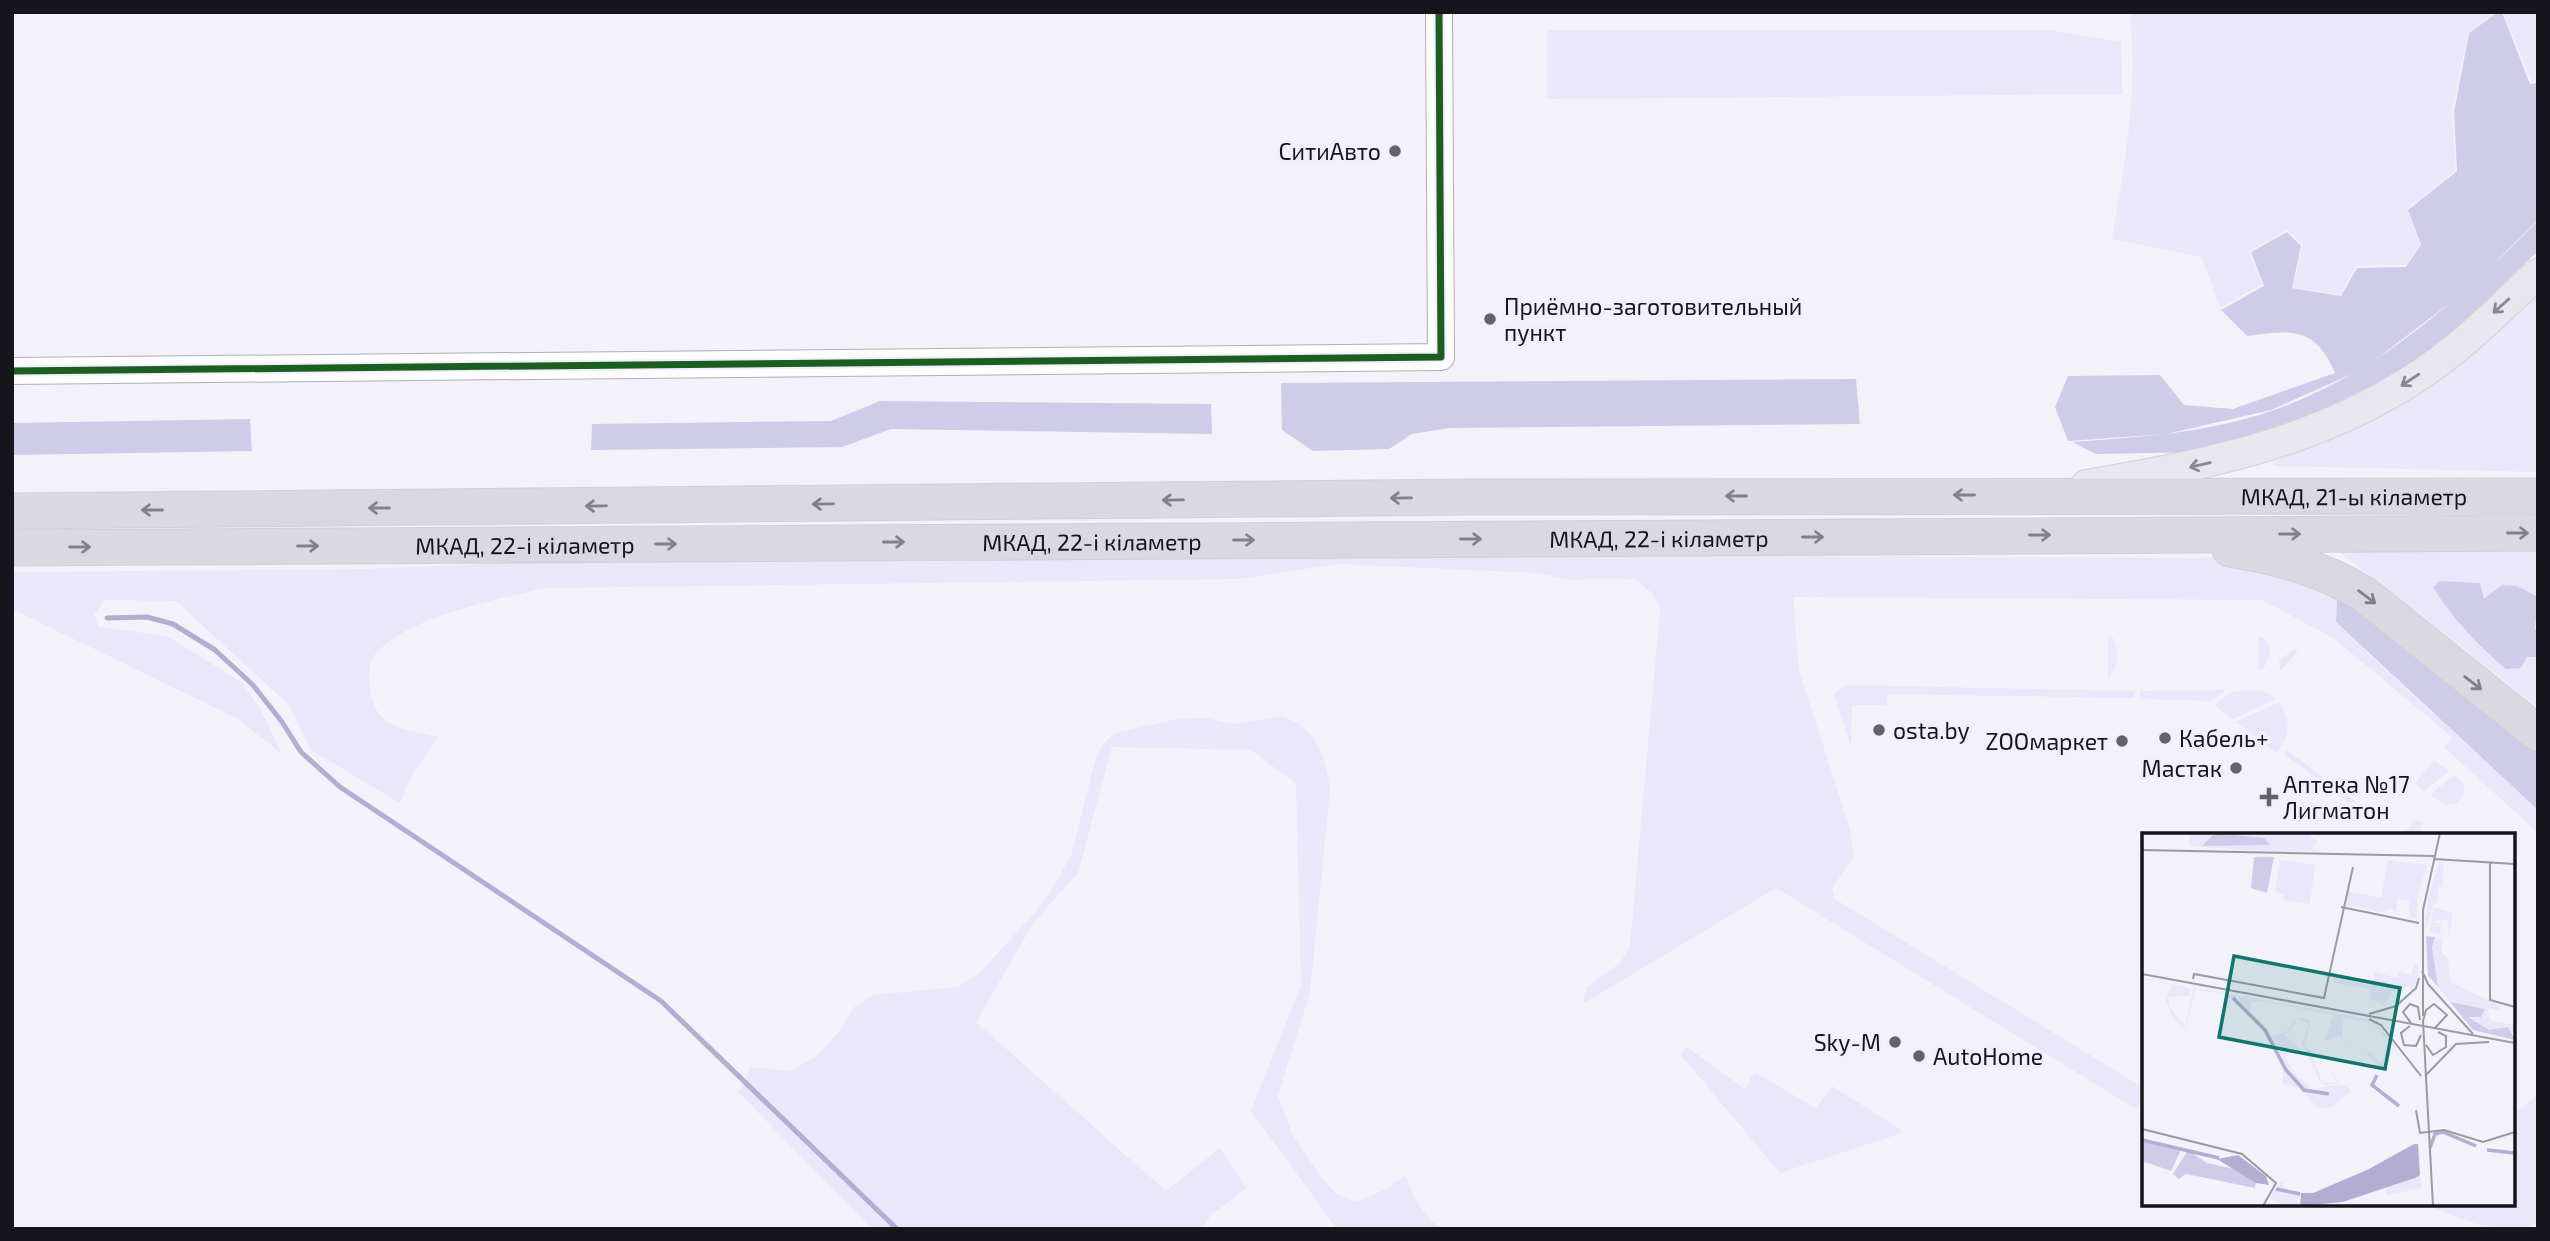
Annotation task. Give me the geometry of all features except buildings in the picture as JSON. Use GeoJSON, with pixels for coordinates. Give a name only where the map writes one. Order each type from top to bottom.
{"type":"FeatureCollection","features":[{"type":"Feature","properties":{"kind":"highway","name":"МКАД, 22-і кіламетр"},"geometry":{"type":"LineString","coordinates":[[12,511],[2171,495]]}},
{"type":"Feature","properties":{"kind":"highway","name":"МКАД, 21-ы кіламетр"},"geometry":{"type":"LineString","coordinates":[[2171,495],[2538,496]]}},
{"type":"Feature","properties":{"kind":"highway","name":"МКАД, 21-ы кіламетр"},"geometry":{"type":"LineString","coordinates":[[2173,534],[2538,533]]}},
{"type":"Feature","properties":{"kind":"highway"},"geometry":{"type":"LineString","coordinates":[[2137,534],[2260,554],[2337,577],[2364,594],[2538,733]]}},
{"type":"Feature","properties":{"kind":"highway","name":"МКАД, 22-і кіламетр"},"geometry":{"type":"LineString","coordinates":[[12,548],[2173,534]]}},
{"type":"Feature","properties":{"kind":"main road"},"geometry":{"type":"LineString","coordinates":[[2032,494],[2172,471],[2235,457],[2308,433],[2374,404],[2435,364],[2538,274]]}},
{"type":"Feature","properties":{"kind":"street"},"geometry":{"type":"LineString","coordinates":[[12,371],[1441,357],[1439,12]]}},
{"type":"Feature","properties":{"kind":"shaded area"},"geometry":{"type":"Polygon","coordinates":[[[2135,12],[2496,12],[2468,32],[2452,111],[2456,170],[2407,209],[2420,245],[2406,265],[2356,266],[2340,295],[2293,287],[2303,244],[2287,230],[2249,251],[2262,284],[2220,308],[2202,257],[2112,239],[2129,128],[2132,72],[2130,16],[2135,12]]]}},
{"type":"Feature","properties":{"kind":"shaded area"},"geometry":{"type":"Polygon","coordinates":[[[2498,12],[2502,12],[2530,84],[2538,83],[2538,220],[2466,291],[2363,369],[2271,410],[2166,434],[2068,441],[2055,407],[2068,376],[2160,375],[2184,405],[2233,409],[2335,373],[2319,347],[2310,339],[2289,333],[2247,336],[2221,310],[2264,286],[2251,252],[2287,232],[2301,246],[2292,288],[2341,296],[2357,268],[2406,267],[2421,245],[2408,210],[2457,171],[2454,112],[2469,33],[2498,12]]]}},
{"type":"Feature","properties":{"kind":"shaded area"},"geometry":{"type":"Polygon","coordinates":[[[2503,12],[2538,12],[2538,81],[2532,82],[2503,12]]]}},
{"type":"Feature","properties":{"kind":"shaded area"},"geometry":{"type":"Polygon","coordinates":[[[1547,30],[2050,30],[2121,42],[2122,94],[1547,99],[1547,30]]]}},
{"type":"Feature","properties":{"kind":"shaded area"},"geometry":{"type":"Polygon","coordinates":[[[2538,221],[2538,251],[2459,326],[2401,371],[2291,425],[2202,452],[2096,454],[2072,442],[2198,429],[2271,411],[2310,396],[2346,377],[2415,331],[2478,278],[2538,221]]]}},
{"type":"Feature","properties":{"kind":"shaded area"},"geometry":{"type":"Polygon","coordinates":[[[2538,288],[2538,472],[2274,466],[2273,462],[2355,428],[2538,288]]]}},
{"type":"Feature","properties":{"kind":"shaded area"},"geometry":{"type":"Polygon","coordinates":[[[1856,379],[1860,424],[1450,428],[1412,434],[1389,449],[1313,451],[1282,430],[1281,383],[1856,379]]]}},
{"type":"Feature","properties":{"kind":"shaded area"},"geometry":{"type":"Polygon","coordinates":[[[880,401],[1211,404],[1212,434],[891,429],[842,447],[591,450],[592,424],[831,421],[880,401]]]}},
{"type":"Feature","properties":{"kind":"shaded area"},"geometry":{"type":"Polygon","coordinates":[[[250,419],[252,451],[12,455],[12,423],[250,419]]]}},
{"type":"Feature","properties":{"kind":"shaded area"},"geometry":{"type":"Polygon","coordinates":[[[2373,546],[2538,551],[2538,597],[2517,586],[2502,585],[2484,600],[2480,583],[2440,581],[2445,605],[2489,655],[2536,657],[2538,707],[2337,550],[2373,546]]]}},
{"type":"Feature","properties":{"kind":"shaded area"},"geometry":{"type":"Polygon","coordinates":[[[1670,556],[2228,558],[2338,585],[2361,647],[2538,810],[2538,833],[2444,747],[2452,737],[2333,638],[2262,600],[1793,597],[1799,670],[1851,833],[1854,857],[1832,888],[1835,899],[2142,1087],[2142,1102],[2136,1109],[1776,888],[1583,1004],[1586,988],[1620,963],[1630,946],[1660,609],[1653,594],[1636,580],[1572,580],[1536,573],[1337,564],[1238,579],[544,588],[435,618],[395,638],[375,654],[369,680],[373,703],[379,713],[393,725],[438,737],[412,775],[400,803],[311,750],[290,706],[176,601],[104,600],[94,615],[99,627],[167,636],[240,681],[260,708],[282,754],[238,719],[12,609],[12,572],[363,569],[534,562],[1670,556]]]}},
{"type":"Feature","properties":{"kind":"shaded area"},"geometry":{"type":"Polygon","coordinates":[[[2440,581],[2480,583],[2484,599],[2502,585],[2517,586],[2538,597],[2535,629],[2538,628],[2538,664],[2536,657],[2527,657],[2521,668],[2506,669],[2448,610],[2433,587],[2440,581]]]}},
{"type":"Feature","properties":{"kind":"shaded area"},"geometry":{"type":"Polygon","coordinates":[[[2338,585],[2538,748],[2538,810],[2336,622],[2338,585]]]}},
{"type":"Feature","properties":{"kind":"shaded area"},"geometry":{"type":"Polygon","coordinates":[[[2108,636],[2113,638],[2117,654],[2116,664],[2108,677],[2108,636]]]}},
{"type":"Feature","properties":{"kind":"shaded area"},"geometry":{"type":"Polygon","coordinates":[[[2259,636],[2267,640],[2271,651],[2264,668],[2258,670],[2259,636]]]}},
{"type":"Feature","properties":{"kind":"shaded area"},"geometry":{"type":"Polygon","coordinates":[[[2295,649],[2298,651],[2280,671],[2279,660],[2295,649]]]}},
{"type":"Feature","properties":{"kind":"shaded area"},"geometry":{"type":"Polygon","coordinates":[[[1846,685],[2134,691],[2134,698],[1887,694],[1887,705],[1852,705],[1851,747],[1834,694],[1846,685]]]}},
{"type":"Feature","properties":{"kind":"shaded area"},"geometry":{"type":"Polygon","coordinates":[[[2226,690],[2210,701],[2140,699],[2140,691],[2226,690]]]}},
{"type":"Feature","properties":{"kind":"shaded area"},"geometry":{"type":"Polygon","coordinates":[[[2264,691],[2276,699],[2233,719],[2214,705],[2232,692],[2264,691]]]}},
{"type":"Feature","properties":{"kind":"shaded area"},"geometry":{"type":"Polygon","coordinates":[[[2279,702],[2286,715],[2288,728],[2287,735],[2276,753],[2236,722],[2279,702]]]}},
{"type":"Feature","properties":{"kind":"shaded area"},"geometry":{"type":"Polygon","coordinates":[[[1281,717],[1303,727],[1311,735],[1322,754],[1330,789],[1310,993],[1278,1096],[1293,1136],[1335,1193],[1356,1202],[1384,1190],[1406,1175],[1419,1205],[1442,1229],[1337,1229],[1251,1111],[1301,986],[1296,784],[1251,750],[1112,747],[1078,873],[1034,922],[976,1022],[1166,1191],[1220,1148],[1246,1188],[1210,1216],[1203,1229],[872,1229],[739,1093],[750,1067],[790,1071],[817,1056],[840,1030],[854,1007],[873,995],[958,987],[981,971],[1038,909],[1071,855],[1097,754],[1107,739],[1119,732],[1178,719],[1206,718],[1231,724],[1281,717]]]}},
{"type":"Feature","properties":{"kind":"shaded area"},"geometry":{"type":"Polygon","coordinates":[[[2287,750],[2382,821],[2379,825],[2284,754],[2287,750]]]}},
{"type":"Feature","properties":{"kind":"shaded area"},"geometry":{"type":"Polygon","coordinates":[[[2434,760],[2449,771],[2424,791],[2415,784],[2434,760]]]}},
{"type":"Feature","properties":{"kind":"shaded area"},"geometry":{"type":"Polygon","coordinates":[[[2454,775],[2464,784],[2464,794],[2457,803],[2446,805],[2430,795],[2454,775]]]}},
{"type":"Feature","properties":{"kind":"shaded area"},"geometry":{"type":"Polygon","coordinates":[[[2415,820],[2422,822],[2421,833],[2404,833],[2415,820]]]}},
{"type":"Feature","properties":{"kind":"shaded area"},"geometry":{"type":"Polygon","coordinates":[[[1687,1047],[1745,1089],[1754,1072],[1816,1108],[1832,1086],[1905,1132],[1780,1173],[1680,1054],[1687,1047]]]}},
{"type":"Feature","properties":{"kind":"shaded area"},"geometry":{"type":"Polygon","coordinates":[[[2538,1094],[2538,1223],[2525,1228],[2496,1228],[2430,1206],[2515,1206],[2515,1113],[2538,1094]]]}},
{"type":"Feature","properties":{"kind":"waterway"},"geometry":{"type":"LineString","coordinates":[[107,618],[147,617],[173,624],[215,650],[253,685],[301,752],[340,787],[661,1001],[897,1229]]}},
{"type":"Feature","properties":{"kind":"cycle path"},"geometry":{"type":"LineString","coordinates":[[12,371],[1441,357],[1439,12]]}},
{"type":"Feature","properties":{"kind":"place","name":"СитиАвто"},"geometry":{"type":"Point","coordinates":[1395,151]}},
{"type":"Feature","properties":{"kind":"place","name":"Приёмно-заготовительный пункт"},"geometry":{"type":"Point","coordinates":[1490,319]}},
{"type":"Feature","properties":{"kind":"place","name":"osta.by"},"geometry":{"type":"Point","coordinates":[1879,730]}},
{"type":"Feature","properties":{"kind":"place","name":"Кабель+"},"geometry":{"type":"Point","coordinates":[2165,738]}},
{"type":"Feature","properties":{"kind":"place","name":"ZOOмаркет"},"geometry":{"type":"Point","coordinates":[2122,741]}},
{"type":"Feature","properties":{"kind":"place","name":"Мастак"},"geometry":{"type":"Point","coordinates":[2236,768]}},
{"type":"Feature","properties":{"kind":"place","name":"Аптека №17 Лигматон"},"geometry":{"type":"Point","coordinates":[2269,797]}},
{"type":"Feature","properties":{"kind":"place","name":"Sky-M"},"geometry":{"type":"Point","coordinates":[1895,1042]}},
{"type":"Feature","properties":{"kind":"place","name":"AutoHome"},"geometry":{"type":"Point","coordinates":[1919,1056]}}]}
